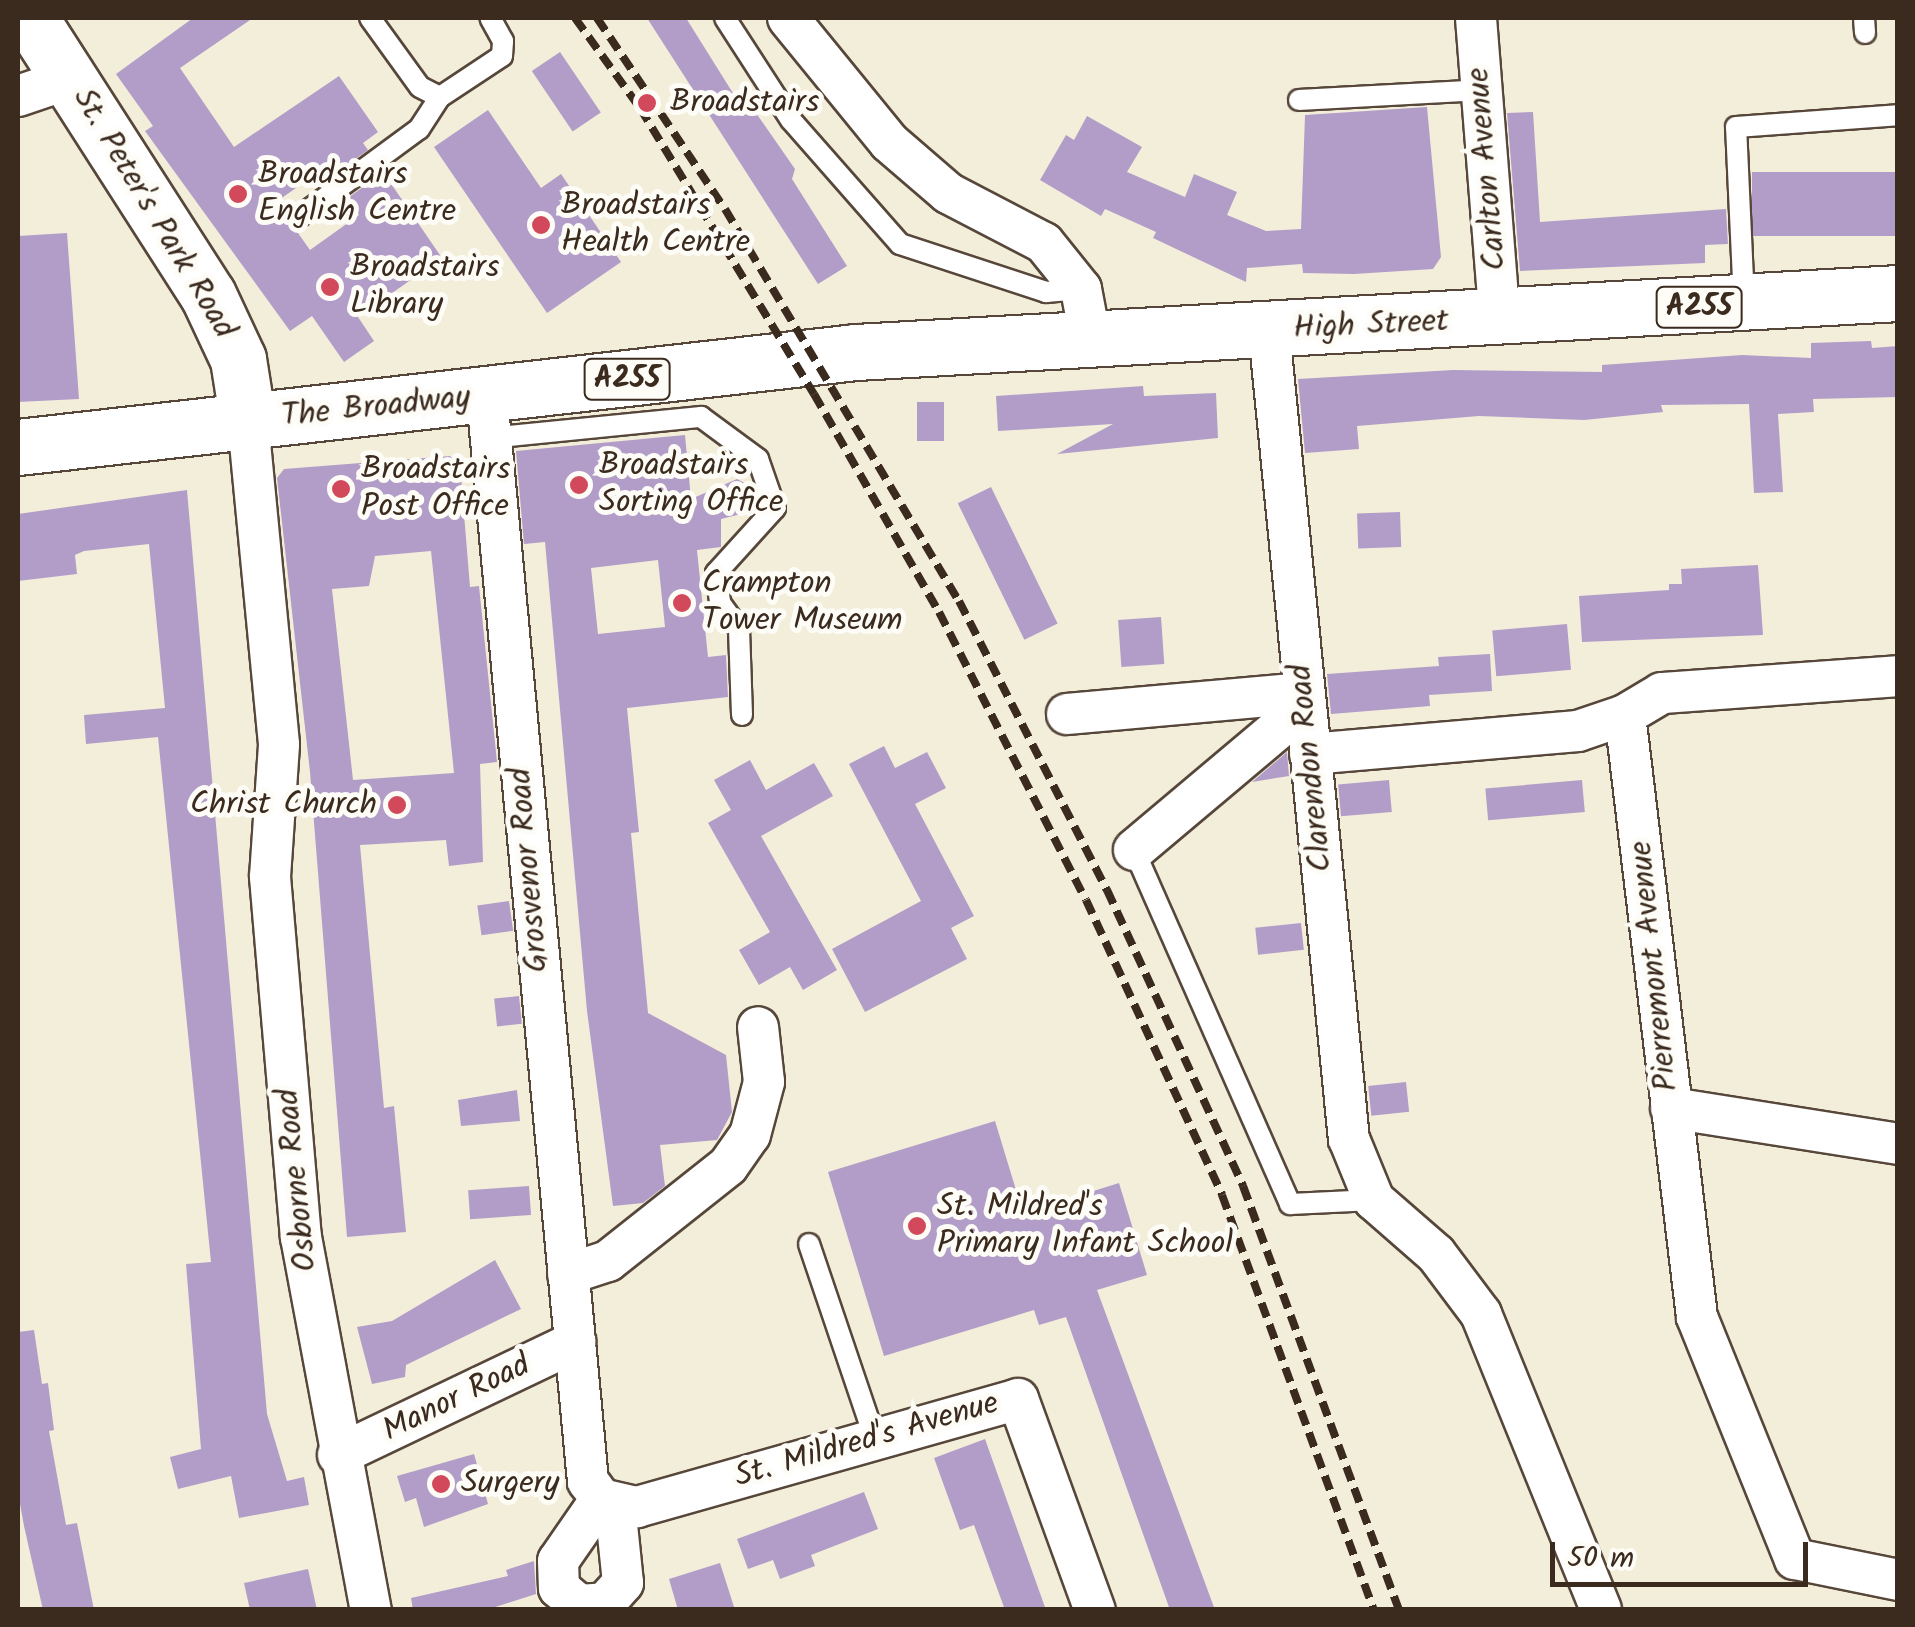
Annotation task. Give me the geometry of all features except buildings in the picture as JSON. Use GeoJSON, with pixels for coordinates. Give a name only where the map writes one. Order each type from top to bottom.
{"type":"FeatureCollection","features":[{"type":"Feature","properties":{"kind":"main road","name":"St. Peter's Park Road"},"geometry":{"type":"LineString","coordinates":[[30,18],[208,295],[238,359],[248,422]]}},
{"type":"Feature","properties":{"kind":"main road","name":"High Street"},"geometry":{"type":"LineString","coordinates":[[766,360],[1500,320],[1898,293]]}},
{"type":"Feature","properties":{"kind":"main road","name":"The Broadway"},"geometry":{"type":"LineString","coordinates":[[248,422],[488,418],[766,360]]}},
{"type":"Feature","properties":{"kind":"main road","name":"A255"},"geometry":{"type":"LineString","coordinates":[[18,446],[248,422]]}},
{"type":"Feature","properties":{"kind":"street"},"geometry":{"type":"LineString","coordinates":[[788,18],[888,142],[948,192],[1044,243],[1081,290],[1091,342]]}},
{"type":"Feature","properties":{"kind":"street","name":"Carlton Avenue"},"geometry":{"type":"LineString","coordinates":[[1476,18],[1500,320]]}},
{"type":"Feature","properties":{"kind":"street"},"geometry":{"type":"LineString","coordinates":[[18,96],[71,78]]}},
{"type":"Feature","properties":{"kind":"street","name":"Clarendon Road"},"geometry":{"type":"LineString","coordinates":[[1269,331],[1349,1139],[1374,1200]]}},
{"type":"Feature","properties":{"kind":"street","name":"Grosvenor Road"},"geometry":{"type":"LineString","coordinates":[[488,418],[575,1342]]}},
{"type":"Feature","properties":{"kind":"street","name":"The Broadway"},"geometry":{"type":"LineString","coordinates":[[248,422],[278,745]]}},
{"type":"Feature","properties":{"kind":"street"},"geometry":{"type":"LineString","coordinates":[[1310,754],[1578,731],[1625,715],[1662,693],[1898,676]]}},
{"type":"Feature","properties":{"kind":"street"},"geometry":{"type":"LineString","coordinates":[[1067,714],[1305,700]]}},
{"type":"Feature","properties":{"kind":"street"},"geometry":{"type":"LineString","coordinates":[[1134,850],[1305,700]]}},
{"type":"Feature","properties":{"kind":"street","name":"Pierremont Avenue"},"geometry":{"type":"LineString","coordinates":[[1625,715],[1671,1108],[1898,1144]]}},
{"type":"Feature","properties":{"kind":"street","name":"Osborne Road"},"geometry":{"type":"LineString","coordinates":[[278,745],[271,896],[301,1238],[338,1455],[371,1610]]}},
{"type":"Feature","properties":{"kind":"street"},"geometry":{"type":"LineString","coordinates":[[568,1274],[608,1261],[728,1166],[750,1134],[764,1082],[758,1027]]}},
{"type":"Feature","properties":{"kind":"street"},"geometry":{"type":"LineString","coordinates":[[1671,1108],[1697,1317],[1795,1559],[1898,1580]]}},
{"type":"Feature","properties":{"kind":"street"},"geometry":{"type":"LineString","coordinates":[[1374,1200],[1436,1254],[1480,1314],[1600,1610]]}},
{"type":"Feature","properties":{"kind":"street","name":"Manor Road"},"geometry":{"type":"LineString","coordinates":[[338,1455],[575,1342]]}},
{"type":"Feature","properties":{"kind":"street","name":"St. Mildred's Avenue"},"geometry":{"type":"LineString","coordinates":[[575,1342],[588,1481],[608,1502],[658,1502],[874,1436],[1018,1399],[1095,1610]]}},
{"type":"Feature","properties":{"kind":"lane"},"geometry":{"type":"LineString","coordinates":[[370,18],[420,87],[440,97]]}},
{"type":"Feature","properties":{"kind":"lane"},"geometry":{"type":"LineString","coordinates":[[298,217],[419,130],[440,97],[502,56],[504,41],[490,18]]}},
{"type":"Feature","properties":{"kind":"lane"},"geometry":{"type":"LineString","coordinates":[[724,18],[791,120],[900,244],[1046,292],[1081,290]]}},
{"type":"Feature","properties":{"kind":"lane"},"geometry":{"type":"LineString","coordinates":[[1299,100],[1481,90]]}},
{"type":"Feature","properties":{"kind":"lane"},"geometry":{"type":"LineString","coordinates":[[1744,304],[1736,127],[1898,115]]}},
{"type":"Feature","properties":{"kind":"lane"},"geometry":{"type":"LineString","coordinates":[[488,418],[701,417],[758,459],[774,508],[716,573],[720,603],[739,629],[742,714]]}},
{"type":"Feature","properties":{"kind":"lane"},"geometry":{"type":"LineString","coordinates":[[1134,850],[1290,1204],[1374,1200]]}},
{"type":"Feature","properties":{"kind":"lane"},"geometry":{"type":"LineString","coordinates":[[809,1244],[874,1436]]}},
{"type":"Feature","properties":{"kind":"railway"},"geometry":{"type":"LineString","coordinates":[[575,18],[640,108],[814,394],[939,612],[1086,900],[1222,1195],[1374,1610]]}},
{"type":"Feature","properties":{"kind":"railway"},"geometry":{"type":"LineString","coordinates":[[597,18],[725,209],[959,601],[1107,890],[1243,1186],[1399,1610]]}},
{"type":"Feature","properties":{"kind":"place","name":"Broadstairs"},"geometry":{"type":"Point","coordinates":[647,103]}},
{"type":"Feature","properties":{"kind":"place","name":"Broadstairs English Centre"},"geometry":{"type":"Point","coordinates":[238,194]}},
{"type":"Feature","properties":{"kind":"place","name":"Broadstairs Health Centre"},"geometry":{"type":"Point","coordinates":[541,225]}},
{"type":"Feature","properties":{"kind":"place","name":"Broadstairs Library"},"geometry":{"type":"Point","coordinates":[330,287]}},
{"type":"Feature","properties":{"kind":"place","name":"Broadstairs Sorting Office"},"geometry":{"type":"Point","coordinates":[579,485]}},
{"type":"Feature","properties":{"kind":"place","name":"Broadstairs Post Office"},"geometry":{"type":"Point","coordinates":[341,489]}},
{"type":"Feature","properties":{"kind":"place","name":"Crampton Tower Museum"},"geometry":{"type":"Point","coordinates":[682,603]}},
{"type":"Feature","properties":{"kind":"place","name":"Christ Church"},"geometry":{"type":"Point","coordinates":[397,805]}},
{"type":"Feature","properties":{"kind":"place","name":"St. Mildred's Primary Infant School"},"geometry":{"type":"Point","coordinates":[917,1226]}},
{"type":"Feature","properties":{"kind":"place","name":"Surgery"},"geometry":{"type":"Point","coordinates":[441,1484]}}]}
